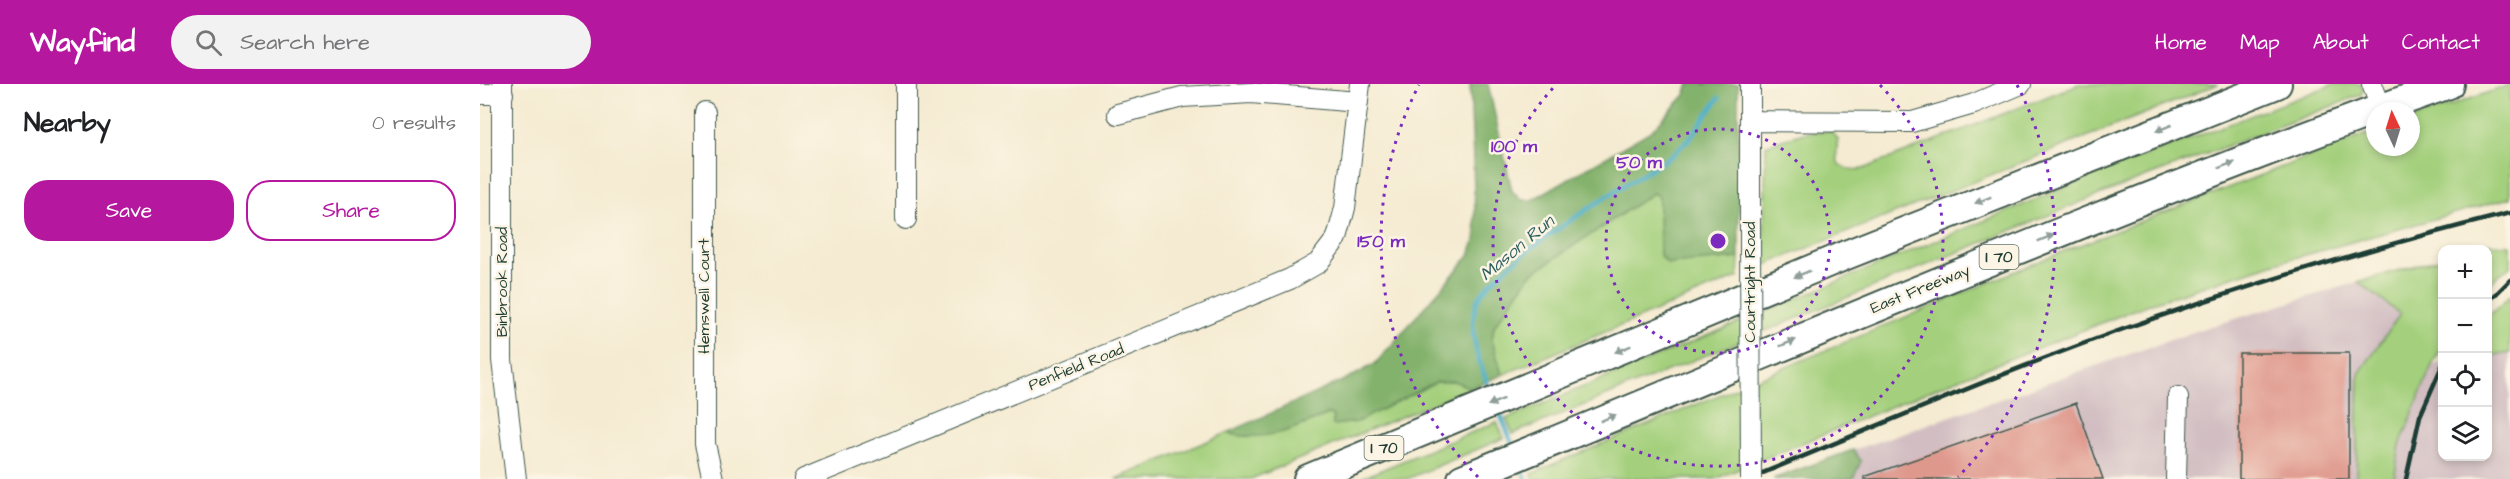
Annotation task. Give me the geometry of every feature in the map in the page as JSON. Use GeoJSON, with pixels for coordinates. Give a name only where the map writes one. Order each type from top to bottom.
{"type":"FeatureCollection","features":[{"type":"Feature","properties":{"kind":"highway","name":"I 70"},"geometry":{"type":"LineString","coordinates":[[1308,479],[1965,207],[2277,84]]}},
{"type":"Feature","properties":{"kind":"highway","name":"East Freeway"},"geometry":{"type":"LineString","coordinates":[[1471,475],[2219,168],[2377,96],[2449,84]]}},
{"type":"Feature","properties":{"kind":"street"},"geometry":{"type":"LineString","coordinates":[[906,84],[906,219]]}},
{"type":"Feature","properties":{"kind":"street","name":"Courtright Road"},"geometry":{"type":"LineString","coordinates":[[1750,84],[1751,479]]}},
{"type":"Feature","properties":{"kind":"street"},"geometry":{"type":"LineString","coordinates":[[1750,121],[1912,122],[1974,104],[2021,84]]}},
{"type":"Feature","properties":{"kind":"street"},"geometry":{"type":"LineString","coordinates":[[480,94],[502,89]]}},
{"type":"Feature","properties":{"kind":"street","name":"Binbrook Road"},"geometry":{"type":"LineString","coordinates":[[502,89],[502,360],[516,479]]}},
{"type":"Feature","properties":{"kind":"street"},"geometry":{"type":"LineString","coordinates":[[1118,114],[1182,97],[1251,93],[1359,93]]}},
{"type":"Feature","properties":{"kind":"street","name":"Penfield Road"},"geometry":{"type":"LineString","coordinates":[[804,479],[1290,279],[1318,263],[1337,238],[1345,208],[1359,93]]}},
{"type":"Feature","properties":{"kind":"street","name":"Hemswell Court"},"geometry":{"type":"LineString","coordinates":[[705,112],[705,444],[713,479]]}},
{"type":"Feature","properties":{"kind":"street"},"geometry":{"type":"LineString","coordinates":[[2176,479],[2178,397]]}},
{"type":"Feature","properties":{"kind":"shaded area"},"geometry":{"type":"Polygon","coordinates":[[[2358,282],[2400,314],[2359,374],[2356,479],[1853,479],[1861,461],[1853,450],[2205,328],[2358,282]]]}},
{"type":"Feature","properties":{"kind":"shaded area"},"geometry":{"type":"Polygon","coordinates":[[[2510,353],[2510,479],[2394,479],[2400,445],[2432,365],[2438,364],[2438,461],[2492,461],[2492,356],[2510,353]]]}},
{"type":"Feature","properties":{"kind":"green space"},"geometry":{"type":"Polygon","coordinates":[[[1470,84],[1488,84],[1512,191],[1521,200],[1532,200],[1651,131],[1685,95],[1689,84],[1738,84],[1739,258],[1668,264],[1660,256],[1659,197],[1653,193],[1531,274],[1494,326],[1492,340],[1502,375],[1471,388],[1454,381],[1436,382],[1357,422],[1333,425],[1333,416],[1328,414],[1279,433],[1240,436],[1227,433],[1375,364],[1469,256],[1476,238],[1470,84]]]}},
{"type":"Feature","properties":{"kind":"green space"},"geometry":{"type":"Polygon","coordinates":[[[2079,84],[2219,84],[1763,266],[1766,145],[1804,133],[1831,131],[1838,139],[1837,160],[1839,164],[1848,169],[1863,169],[2079,84]]]}},
{"type":"Feature","properties":{"kind":"green space"},"geometry":{"type":"Polygon","coordinates":[[[2334,84],[2361,84],[2363,89],[2361,95],[2091,198],[1513,434],[1506,419],[2097,174],[2334,84]]]}},
{"type":"Feature","properties":{"kind":"green space"},"geometry":{"type":"Polygon","coordinates":[[[2510,85],[2510,198],[2269,265],[2152,303],[1946,384],[1715,479],[1534,479],[1532,474],[1549,466],[2064,251],[2366,134],[2366,156],[2420,156],[2420,116],[2510,85]]]}},
{"type":"Feature","properties":{"kind":"green space"},"geometry":{"type":"Polygon","coordinates":[[[1653,193],[1659,197],[1660,256],[1668,264],[1739,258],[1738,277],[1502,375],[1492,340],[1494,326],[1531,274],[1653,193]]]}},
{"type":"Feature","properties":{"kind":"green space"},"geometry":{"type":"Polygon","coordinates":[[[2489,244],[2510,245],[2510,267],[2492,282],[2492,245],[2486,245],[2489,244]]]}},
{"type":"Feature","properties":{"kind":"green space"},"geometry":{"type":"Polygon","coordinates":[[[2438,259],[2438,355],[2400,445],[2394,479],[2356,479],[2359,374],[2400,314],[2358,282],[2438,259]]]}},
{"type":"Feature","properties":{"kind":"green space"},"geometry":{"type":"Polygon","coordinates":[[[2510,296],[2510,353],[2492,356],[2492,312],[2510,296]]]}},
{"type":"Feature","properties":{"kind":"green space"},"geometry":{"type":"Polygon","coordinates":[[[1454,381],[1471,388],[1251,479],[1116,479],[1227,433],[1266,435],[1292,429],[1328,414],[1333,416],[1333,425],[1356,422],[1436,382],[1454,381]]]}},
{"type":"Feature","properties":{"kind":"green space"},"geometry":{"type":"Polygon","coordinates":[[[1497,422],[1504,438],[1407,479],[1359,479],[1497,422]]]}},
{"type":"Feature","properties":{"kind":"green space"},"geometry":{"type":"Polygon","coordinates":[[[1853,450],[1861,461],[1853,479],[1773,479],[1853,450]]]}},
{"type":"Feature","properties":{"kind":"building"},"geometry":{"type":"Polygon","coordinates":[[[2239,353],[2349,353],[2349,479],[2239,479],[2239,353]]]}},
{"type":"Feature","properties":{"kind":"building"},"geometry":{"type":"Polygon","coordinates":[[[2076,403],[2103,479],[1864,479],[1864,477],[2076,403]]]}},
{"type":"Feature","properties":{"kind":"waterway","name":"Mason Run"},"geometry":{"type":"LineString","coordinates":[[1491,393],[1476,350],[1473,327],[1476,304],[1486,288],[1533,247],[1671,156],[1689,139],[1719,98]]}},
{"type":"Feature","properties":{"kind":"waterway","name":"Mason Run"},"geometry":{"type":"LineString","coordinates":[[1498,409],[1514,448]]}},
{"type":"Feature","properties":{"kind":"waterway","name":"Mason Run"},"geometry":{"type":"LineString","coordinates":[[1520,464],[1526,479]]}},
{"type":"Feature","properties":{"kind":"railway"},"geometry":{"type":"LineString","coordinates":[[1748,479],[2115,332],[2311,268],[2510,213]]}},
{"type":"Feature","properties":{"kind":"railway"},"geometry":{"type":"LineString","coordinates":[[2491,299],[2510,280]]}},
{"type":"Feature","properties":{"kind":"railway"},"geometry":{"type":"LineString","coordinates":[[2406,479],[2420,416],[2438,375]]}}]}
